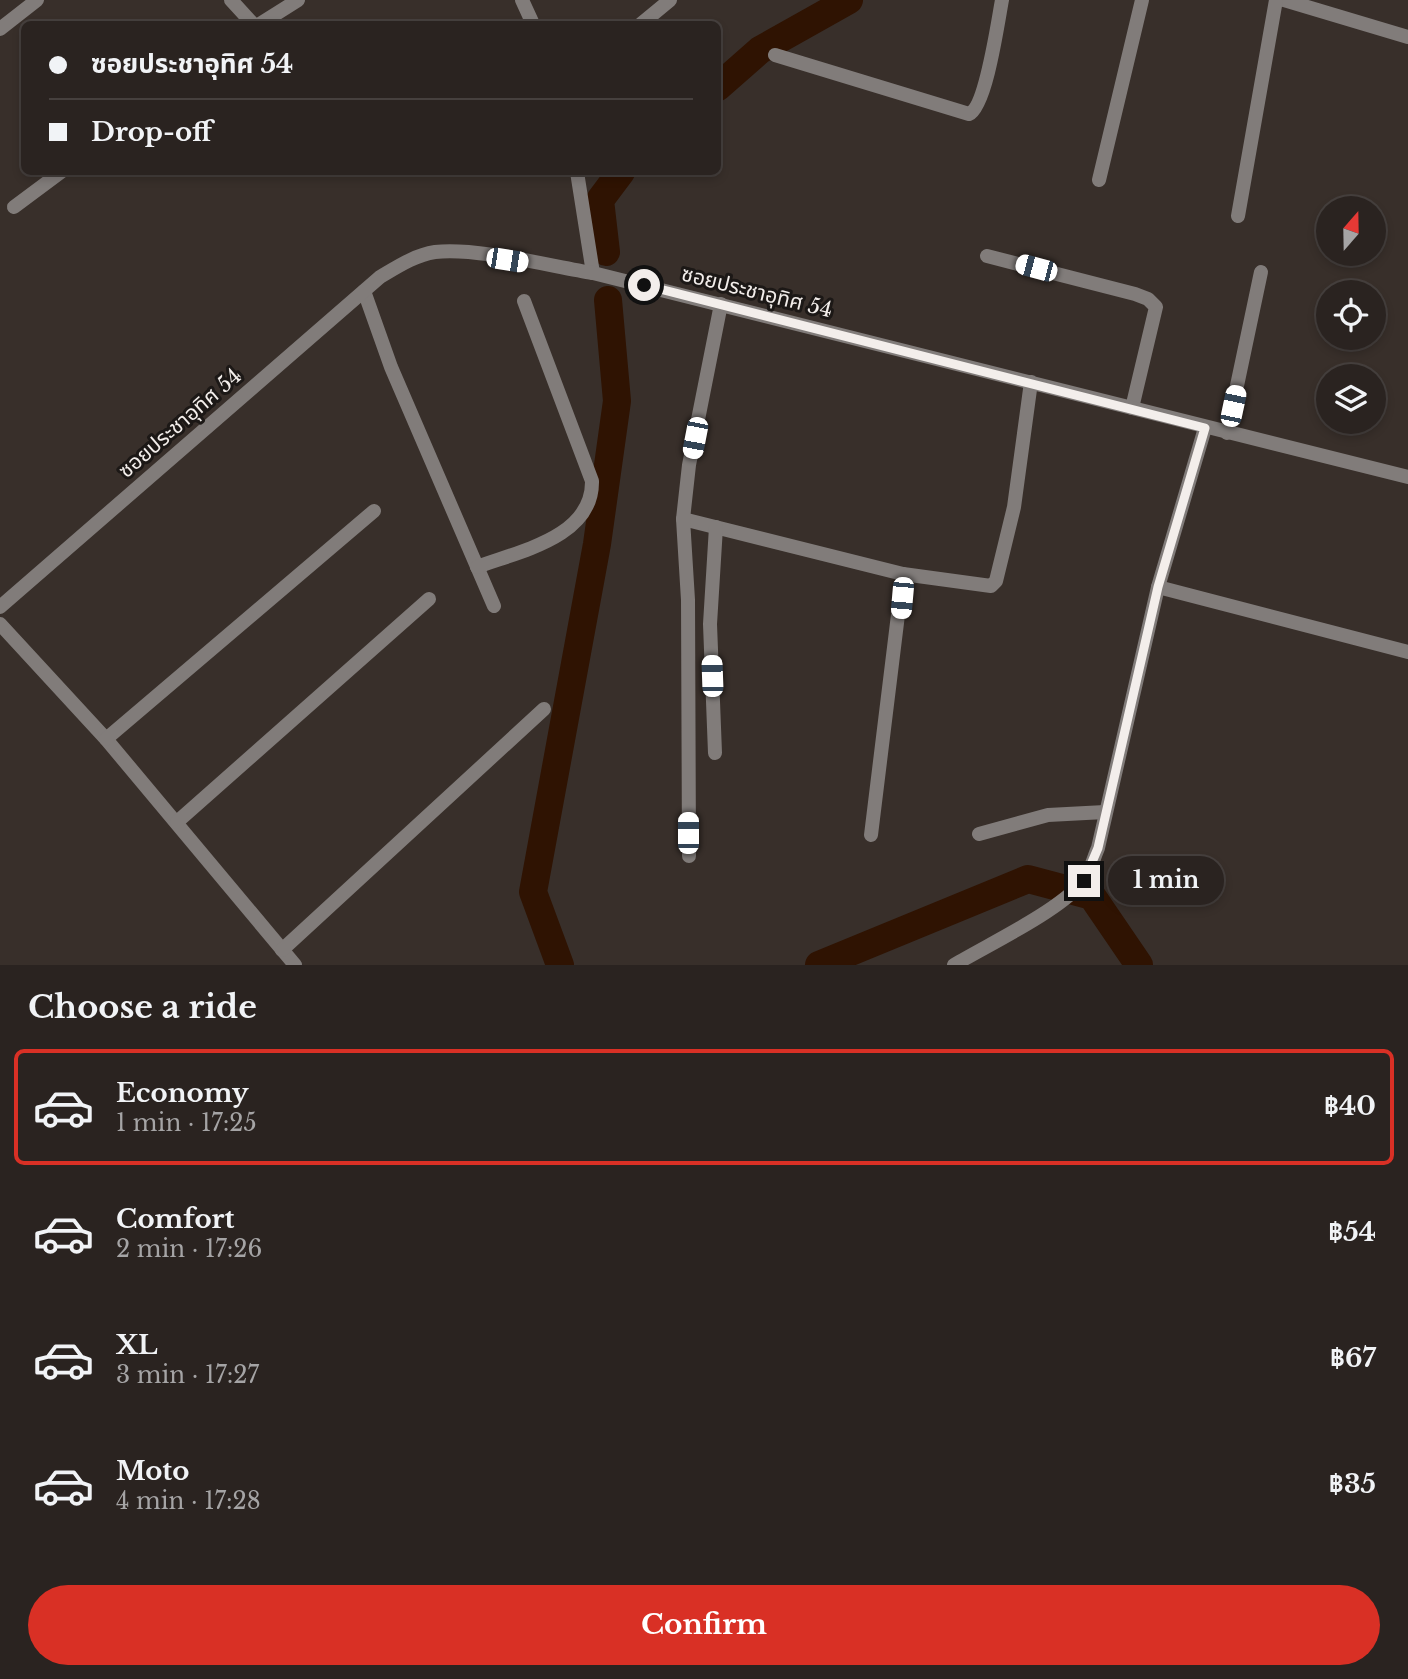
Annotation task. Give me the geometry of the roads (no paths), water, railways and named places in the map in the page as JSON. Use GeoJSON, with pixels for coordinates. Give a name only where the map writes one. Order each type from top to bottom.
{"type":"FeatureCollection","features":[{"type":"Feature","properties":{"kind":"street"},"geometry":{"type":"LineString","coordinates":[[0,29],[37,0]]}},
{"type":"Feature","properties":{"kind":"street"},"geometry":{"type":"LineString","coordinates":[[231,0],[250,21]]}},
{"type":"Feature","properties":{"kind":"street"},"geometry":{"type":"LineString","coordinates":[[265,21],[298,0]]}},
{"type":"Feature","properties":{"kind":"street"},"geometry":{"type":"LineString","coordinates":[[522,0],[532,21]]}},
{"type":"Feature","properties":{"kind":"street"},"geometry":{"type":"LineString","coordinates":[[645,21],[670,0]]}},
{"type":"Feature","properties":{"kind":"street"},"geometry":{"type":"LineString","coordinates":[[775,55],[969,114],[977,109],[982,93],[1002,0]]}},
{"type":"Feature","properties":{"kind":"street"},"geometry":{"type":"LineString","coordinates":[[1099,180],[1142,0]]}},
{"type":"Feature","properties":{"kind":"street"},"geometry":{"type":"LineString","coordinates":[[1238,216],[1276,0]]}},
{"type":"Feature","properties":{"kind":"street"},"geometry":{"type":"LineString","coordinates":[[1284,0],[1408,37]]}},
{"type":"Feature","properties":{"kind":"street"},"geometry":{"type":"LineString","coordinates":[[14,207],[57,175]]}},
{"type":"Feature","properties":{"kind":"street"},"geometry":{"type":"LineString","coordinates":[[577,175],[593,273]]}},
{"type":"Feature","properties":{"kind":"street","name":"ซอยประชาอุทิศ 54"},"geometry":{"type":"LineString","coordinates":[[0,607],[364,291],[408,261],[433,252],[461,252],[593,273],[1408,477]]}},
{"type":"Feature","properties":{"kind":"street"},"geometry":{"type":"LineString","coordinates":[[986,256],[1135,294],[1152,302],[1156,307],[1132,408]]}},
{"type":"Feature","properties":{"kind":"street"},"geometry":{"type":"LineString","coordinates":[[1227,432],[1261,272]]}},
{"type":"Feature","properties":{"kind":"street"},"geometry":{"type":"LineString","coordinates":[[364,291],[391,367],[494,606]]}},
{"type":"Feature","properties":{"kind":"street"},"geometry":{"type":"LineString","coordinates":[[477,567],[547,540],[573,526],[585,514],[592,492],[592,481],[524,301]]}},
{"type":"Feature","properties":{"kind":"street"},"geometry":{"type":"LineString","coordinates":[[689,856],[688,600],[683,519],[689,465],[721,304]]}},
{"type":"Feature","properties":{"kind":"street"},"geometry":{"type":"LineString","coordinates":[[683,519],[903,574],[991,586],[996,581],[1014,507],[1031,383]]}},
{"type":"Feature","properties":{"kind":"street"},"geometry":{"type":"LineString","coordinates":[[954,965],[1059,902],[1084,881],[1098,848],[1158,587],[1205,428]]}},
{"type":"Feature","properties":{"kind":"street"},"geometry":{"type":"LineString","coordinates":[[106,739],[374,510]]}},
{"type":"Feature","properties":{"kind":"street"},"geometry":{"type":"LineString","coordinates":[[715,753],[710,624],[716,527]]}},
{"type":"Feature","properties":{"kind":"street"},"geometry":{"type":"LineString","coordinates":[[871,835],[903,574]]}},
{"type":"Feature","properties":{"kind":"street"},"geometry":{"type":"LineString","coordinates":[[1158,587],[1408,652]]}},
{"type":"Feature","properties":{"kind":"street"},"geometry":{"type":"LineString","coordinates":[[177,822],[429,599]]}},
{"type":"Feature","properties":{"kind":"street"},"geometry":{"type":"LineString","coordinates":[[0,624],[106,739],[295,965]]}},
{"type":"Feature","properties":{"kind":"street"},"geometry":{"type":"LineString","coordinates":[[282,950],[544,709]]}},
{"type":"Feature","properties":{"kind":"street"},"geometry":{"type":"LineString","coordinates":[[979,834],[1048,815],[1105,812]]}},
{"type":"Feature","properties":{"kind":"waterway"},"geometry":{"type":"LineString","coordinates":[[721,84],[760,50],[849,0]]}},
{"type":"Feature","properties":{"kind":"waterway"},"geometry":{"type":"LineString","coordinates":[[606,252],[600,200],[619,175]]}},
{"type":"Feature","properties":{"kind":"waterway"},"geometry":{"type":"LineString","coordinates":[[560,965],[533,892],[597,544],[617,401],[608,300]]}},
{"type":"Feature","properties":{"kind":"waterway"},"geometry":{"type":"LineString","coordinates":[[819,965],[1028,879],[1092,896],[1139,965]]}}]}
